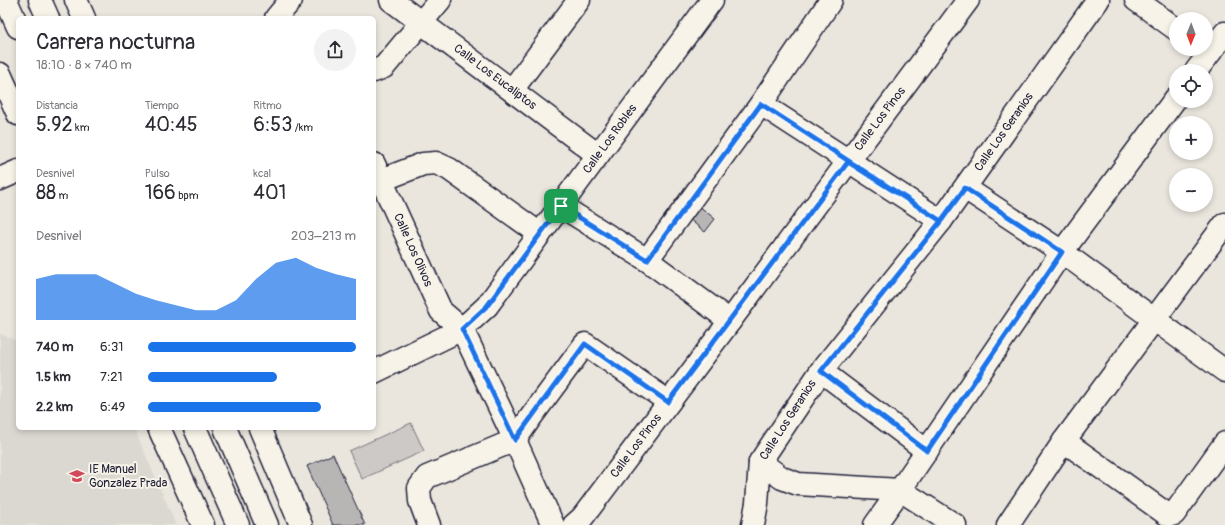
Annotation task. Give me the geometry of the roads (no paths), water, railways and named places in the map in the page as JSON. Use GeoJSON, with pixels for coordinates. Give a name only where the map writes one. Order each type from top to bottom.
{"type":"FeatureCollection","features":[{"type":"Feature","properties":{"kind":"street"},"geometry":{"type":"LineString","coordinates":[[6,0],[16,22]]}},
{"type":"Feature","properties":{"kind":"street"},"geometry":{"type":"LineString","coordinates":[[40,0],[47,16]]}},
{"type":"Feature","properties":{"kind":"street"},"geometry":{"type":"LineString","coordinates":[[76,0],[83,16]]}},
{"type":"Feature","properties":{"kind":"street"},"geometry":{"type":"LineString","coordinates":[[278,16],[291,0]]}},
{"type":"Feature","properties":{"kind":"street","name":"Calle Los Eucaliptos"},"geometry":{"type":"LineString","coordinates":[[391,0],[598,155]]}},
{"type":"Feature","properties":{"kind":"street"},"geometry":{"type":"LineString","coordinates":[[376,70],[384,67],[440,0]]}},
{"type":"Feature","properties":{"kind":"street"},"geometry":{"type":"LineString","coordinates":[[512,90],[579,0]]}},
{"type":"Feature","properties":{"kind":"street","name":"Calle Los Robles"},"geometry":{"type":"LineString","coordinates":[[376,371],[462,329],[487,306],[712,0]]}},
{"type":"Feature","properties":{"kind":"street"},"geometry":{"type":"LineString","coordinates":[[647,260],[761,104],[831,0]]}},
{"type":"Feature","properties":{"kind":"street","name":"Calle Los Pinos"},"geometry":{"type":"LineString","coordinates":[[574,525],[582,518],[730,321],[968,0]]}},
{"type":"Feature","properties":{"kind":"street"},"geometry":{"type":"LineString","coordinates":[[1136,0],[1169,24]]}},
{"type":"Feature","properties":{"kind":"street","name":"Calle Los Geranios"},"geometry":{"type":"LineString","coordinates":[[754,525],[760,462],[821,371],[941,221],[965,188],[1094,1]]}},
{"type":"Feature","properties":{"kind":"street"},"geometry":{"type":"LineString","coordinates":[[1213,45],[1225,33]]}},
{"type":"Feature","properties":{"kind":"street"},"geometry":{"type":"LineString","coordinates":[[1,78],[16,110]]}},
{"type":"Feature","properties":{"kind":"street"},"geometry":{"type":"LineString","coordinates":[[761,104],[848,162],[941,221]]}},
{"type":"Feature","properties":{"kind":"street"},"geometry":{"type":"LineString","coordinates":[[875,525],[1062,252],[1169,107]]}},
{"type":"Feature","properties":{"kind":"street"},"geometry":{"type":"LineString","coordinates":[[376,176],[423,164],[436,163],[449,169],[540,234]]}},
{"type":"Feature","properties":{"kind":"street"},"geometry":{"type":"LineString","coordinates":[[0,179],[16,172]]}},
{"type":"Feature","properties":{"kind":"street","name":"Calle Los Olivos"},"geometry":{"type":"LineString","coordinates":[[376,176],[441,311],[462,329]]}},
{"type":"Feature","properties":{"kind":"street"},"geometry":{"type":"LineString","coordinates":[[965,188],[1062,252],[1225,371]]}},
{"type":"Feature","properties":{"kind":"street"},"geometry":{"type":"LineString","coordinates":[[561,206],[647,260],[730,321]]}},
{"type":"Feature","properties":{"kind":"street"},"geometry":{"type":"LineString","coordinates":[[1008,525],[1064,441],[1225,224]]}},
{"type":"Feature","properties":{"kind":"street"},"geometry":{"type":"LineString","coordinates":[[462,329],[515,440],[553,525]]}},
{"type":"Feature","properties":{"kind":"street"},"geometry":{"type":"LineString","coordinates":[[429,525],[420,500],[420,488],[427,477],[515,440],[585,344],[668,402]]}},
{"type":"Feature","properties":{"kind":"street"},"geometry":{"type":"LineString","coordinates":[[821,371],[927,451]]}},
{"type":"Feature","properties":{"kind":"street"},"geometry":{"type":"LineString","coordinates":[[160,430],[203,525]]}},
{"type":"Feature","properties":{"kind":"street"},"geometry":{"type":"LineString","coordinates":[[196,430],[238,525]]}},
{"type":"Feature","properties":{"kind":"street"},"geometry":{"type":"LineString","coordinates":[[226,430],[267,525]]}},
{"type":"Feature","properties":{"kind":"street"},"geometry":{"type":"LineString","coordinates":[[261,430],[300,525]]}},
{"type":"Feature","properties":{"kind":"street"},"geometry":{"type":"LineString","coordinates":[[1064,441],[1168,515],[1174,514],[1225,443]]}},
{"type":"Feature","properties":{"kind":"street"},"geometry":{"type":"LineString","coordinates":[[760,462],[782,478],[798,484],[900,490],[955,525]]}},
{"type":"Feature","properties":{"kind":"place","name":"IE Manuel Gonzalez Prada"},"geometry":{"type":"Point","coordinates":[77,476]}}]}
